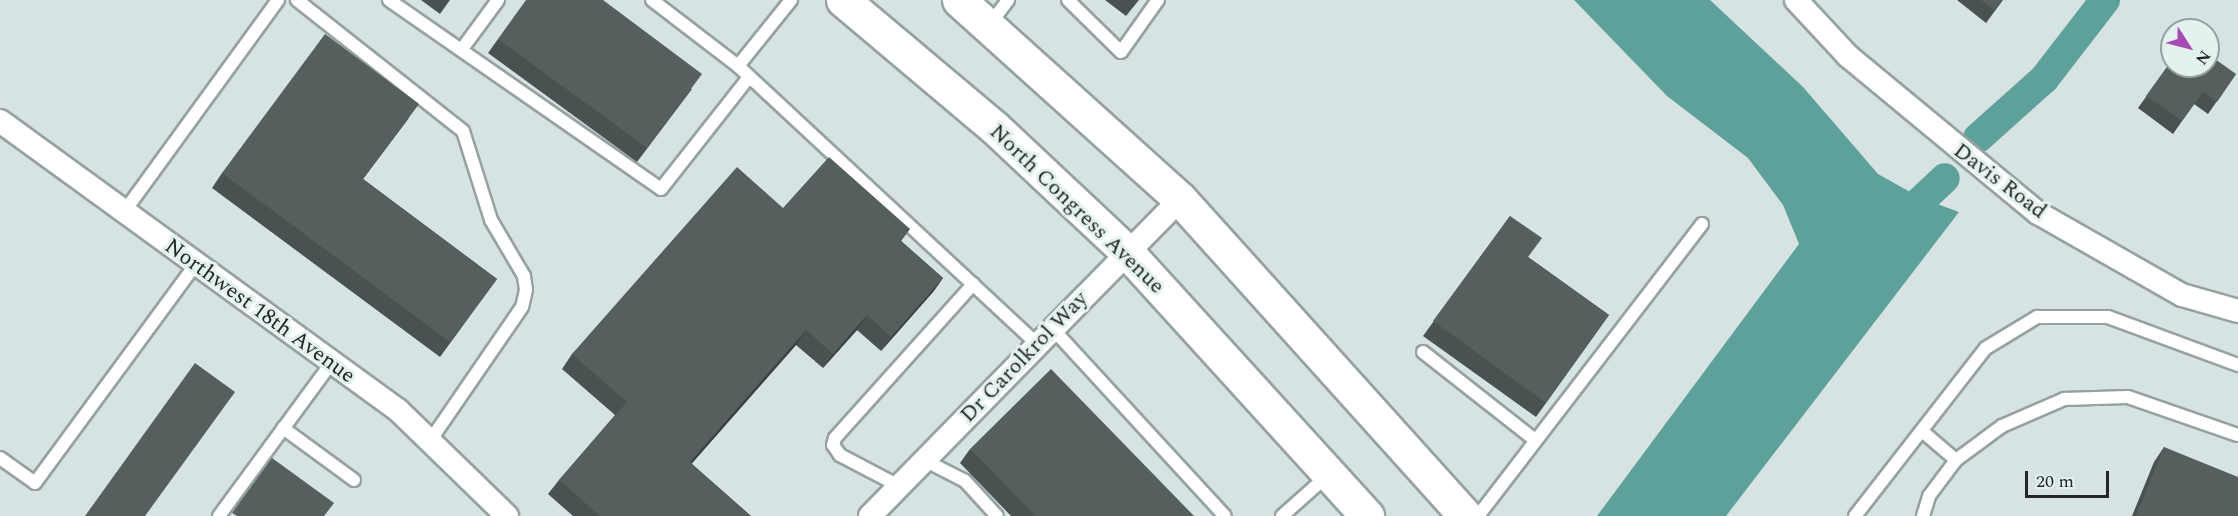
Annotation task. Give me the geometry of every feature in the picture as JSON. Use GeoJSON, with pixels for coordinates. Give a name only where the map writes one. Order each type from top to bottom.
{"type":"FeatureCollection","features":[{"type":"Feature","properties":{"kind":"main road","name":"North Congress Avenue"},"geometry":{"type":"LineString","coordinates":[[843,0],[994,127],[1127,252],[1367,516]]}},
{"type":"Feature","properties":{"kind":"main road"},"geometry":{"type":"LineString","coordinates":[[959,0],[999,13],[1180,199],[1465,516]]}},
{"type":"Feature","properties":{"kind":"street","name":"Davis Road"},"geometry":{"type":"LineString","coordinates":[[1796,0],[1848,56],[2038,213],[2182,295],[2238,311]]}},
{"type":"Feature","properties":{"kind":"street","name":"Northwest 18th Avenue"},"geometry":{"type":"LineString","coordinates":[[0,121],[398,410],[507,516]]}},
{"type":"Feature","properties":{"kind":"street","name":"Dr Carolkrol Way"},"geometry":{"type":"LineString","coordinates":[[870,516],[1180,199]]}},
{"type":"Feature","properties":{"kind":"lane"},"geometry":{"type":"LineString","coordinates":[[124,212],[278,0]]}},
{"type":"Feature","properties":{"kind":"lane"},"geometry":{"type":"LineString","coordinates":[[297,0],[463,131],[491,220],[524,276],[526,290],[522,307],[430,441]]}},
{"type":"Feature","properties":{"kind":"lane"},"geometry":{"type":"LineString","coordinates":[[389,0],[661,189],[749,76]]}},
{"type":"Feature","properties":{"kind":"lane"},"geometry":{"type":"LineString","coordinates":[[462,49],[498,0]]}},
{"type":"Feature","properties":{"kind":"lane"},"geometry":{"type":"LineString","coordinates":[[652,0],[738,66],[973,284],[1045,336],[1225,516]]}},
{"type":"Feature","properties":{"kind":"lane"},"geometry":{"type":"LineString","coordinates":[[738,66],[791,0]]}},
{"type":"Feature","properties":{"kind":"lane"},"geometry":{"type":"LineString","coordinates":[[1068,0],[1121,52],[1158,0]]}},
{"type":"Feature","properties":{"kind":"lane"},"geometry":{"type":"LineString","coordinates":[[1478,516],[1702,224]]}},
{"type":"Feature","properties":{"kind":"lane"},"geometry":{"type":"LineString","coordinates":[[0,458],[35,483],[196,264]]}},
{"type":"Feature","properties":{"kind":"lane"},"geometry":{"type":"LineString","coordinates":[[899,486],[840,455],[833,445],[835,438],[973,284]]}},
{"type":"Feature","properties":{"kind":"lane"},"geometry":{"type":"LineString","coordinates":[[1855,516],[1986,348],[2037,317],[2108,317],[2238,365]]}},
{"type":"Feature","properties":{"kind":"lane"},"geometry":{"type":"LineString","coordinates":[[1423,352],[1536,440]]}},
{"type":"Feature","properties":{"kind":"lane"},"geometry":{"type":"LineString","coordinates":[[219,516],[332,362]]}},
{"type":"Feature","properties":{"kind":"lane"},"geometry":{"type":"LineString","coordinates":[[1923,516],[1929,496],[1956,460],[2002,426],[2064,399],[2128,397],[2238,435]]}},
{"type":"Feature","properties":{"kind":"lane"},"geometry":{"type":"LineString","coordinates":[[283,428],[354,480]]}},
{"type":"Feature","properties":{"kind":"lane"},"geometry":{"type":"LineString","coordinates":[[1922,431],[1956,460]]}},
{"type":"Feature","properties":{"kind":"lane"},"geometry":{"type":"LineString","coordinates":[[924,460],[965,481],[997,516]]}},
{"type":"Feature","properties":{"kind":"lane"},"geometry":{"type":"LineString","coordinates":[[1282,516],[1329,475]]}},
{"type":"Feature","properties":{"kind":"water"},"geometry":{"type":"Polygon","coordinates":[[[1574,0],[1710,0],[1803,87],[1878,174],[1921,198],[1959,212],[1726,516],[1597,516],[1799,244],[1783,205],[1748,158],[1667,96],[1574,0]]]}},
{"type":"Feature","properties":{"kind":"building"},"geometry":{"type":"Polygon","coordinates":[[[526,0],[603,0],[702,74],[647,148],[498,39],[526,0]]]}},
{"type":"Feature","properties":{"kind":"building"},"geometry":{"type":"Polygon","coordinates":[[[1981,0],[2002,0],[1994,10],[1981,0]]]}},
{"type":"Feature","properties":{"kind":"building"},"geometry":{"type":"Polygon","coordinates":[[[325,34],[419,104],[363,179],[497,279],[450,342],[222,173],[325,34]]]}},
{"type":"Feature","properties":{"kind":"building"},"geometry":{"type":"Polygon","coordinates":[[[2220,63],[2236,74],[2217,102],[2203,92],[2182,121],[2146,96],[2160,77],[2220,78],[2220,63]]]}},
{"type":"Feature","properties":{"kind":"building"},"geometry":{"type":"Polygon","coordinates":[[[829,157],[910,229],[900,240],[943,278],[891,337],[867,315],[833,354],[806,330],[690,462],[751,516],[600,516],[559,480],[627,402],[572,354],[737,167],[783,208],[829,157]]]}},
{"type":"Feature","properties":{"kind":"building"},"geometry":{"type":"Polygon","coordinates":[[[1510,216],[1542,238],[1528,257],[1609,315],[1546,403],[1433,321],[1510,216]]]}},
{"type":"Feature","properties":{"kind":"building"},"geometry":{"type":"Polygon","coordinates":[[[195,363],[235,392],[145,516],[85,516],[195,363]]]}},
{"type":"Feature","properties":{"kind":"building"},"geometry":{"type":"Polygon","coordinates":[[[1051,369],[1194,516],[1036,516],[970,449],[1051,369]]]}},
{"type":"Feature","properties":{"kind":"building"},"geometry":{"type":"Polygon","coordinates":[[[2164,447],[2238,477],[2238,516],[2136,516],[2164,447]]]}},
{"type":"Feature","properties":{"kind":"building"},"geometry":{"type":"Polygon","coordinates":[[[272,458],[334,503],[324,516],[237,516],[232,513],[272,458]]]}},
{"type":"Feature","properties":{"kind":"waterway"},"geometry":{"type":"LineString","coordinates":[[1978,138],[2044,79],[2105,0]]}},
{"type":"Feature","properties":{"kind":"waterway"},"geometry":{"type":"LineString","coordinates":[[1893,227],[1945,178]]}}]}
